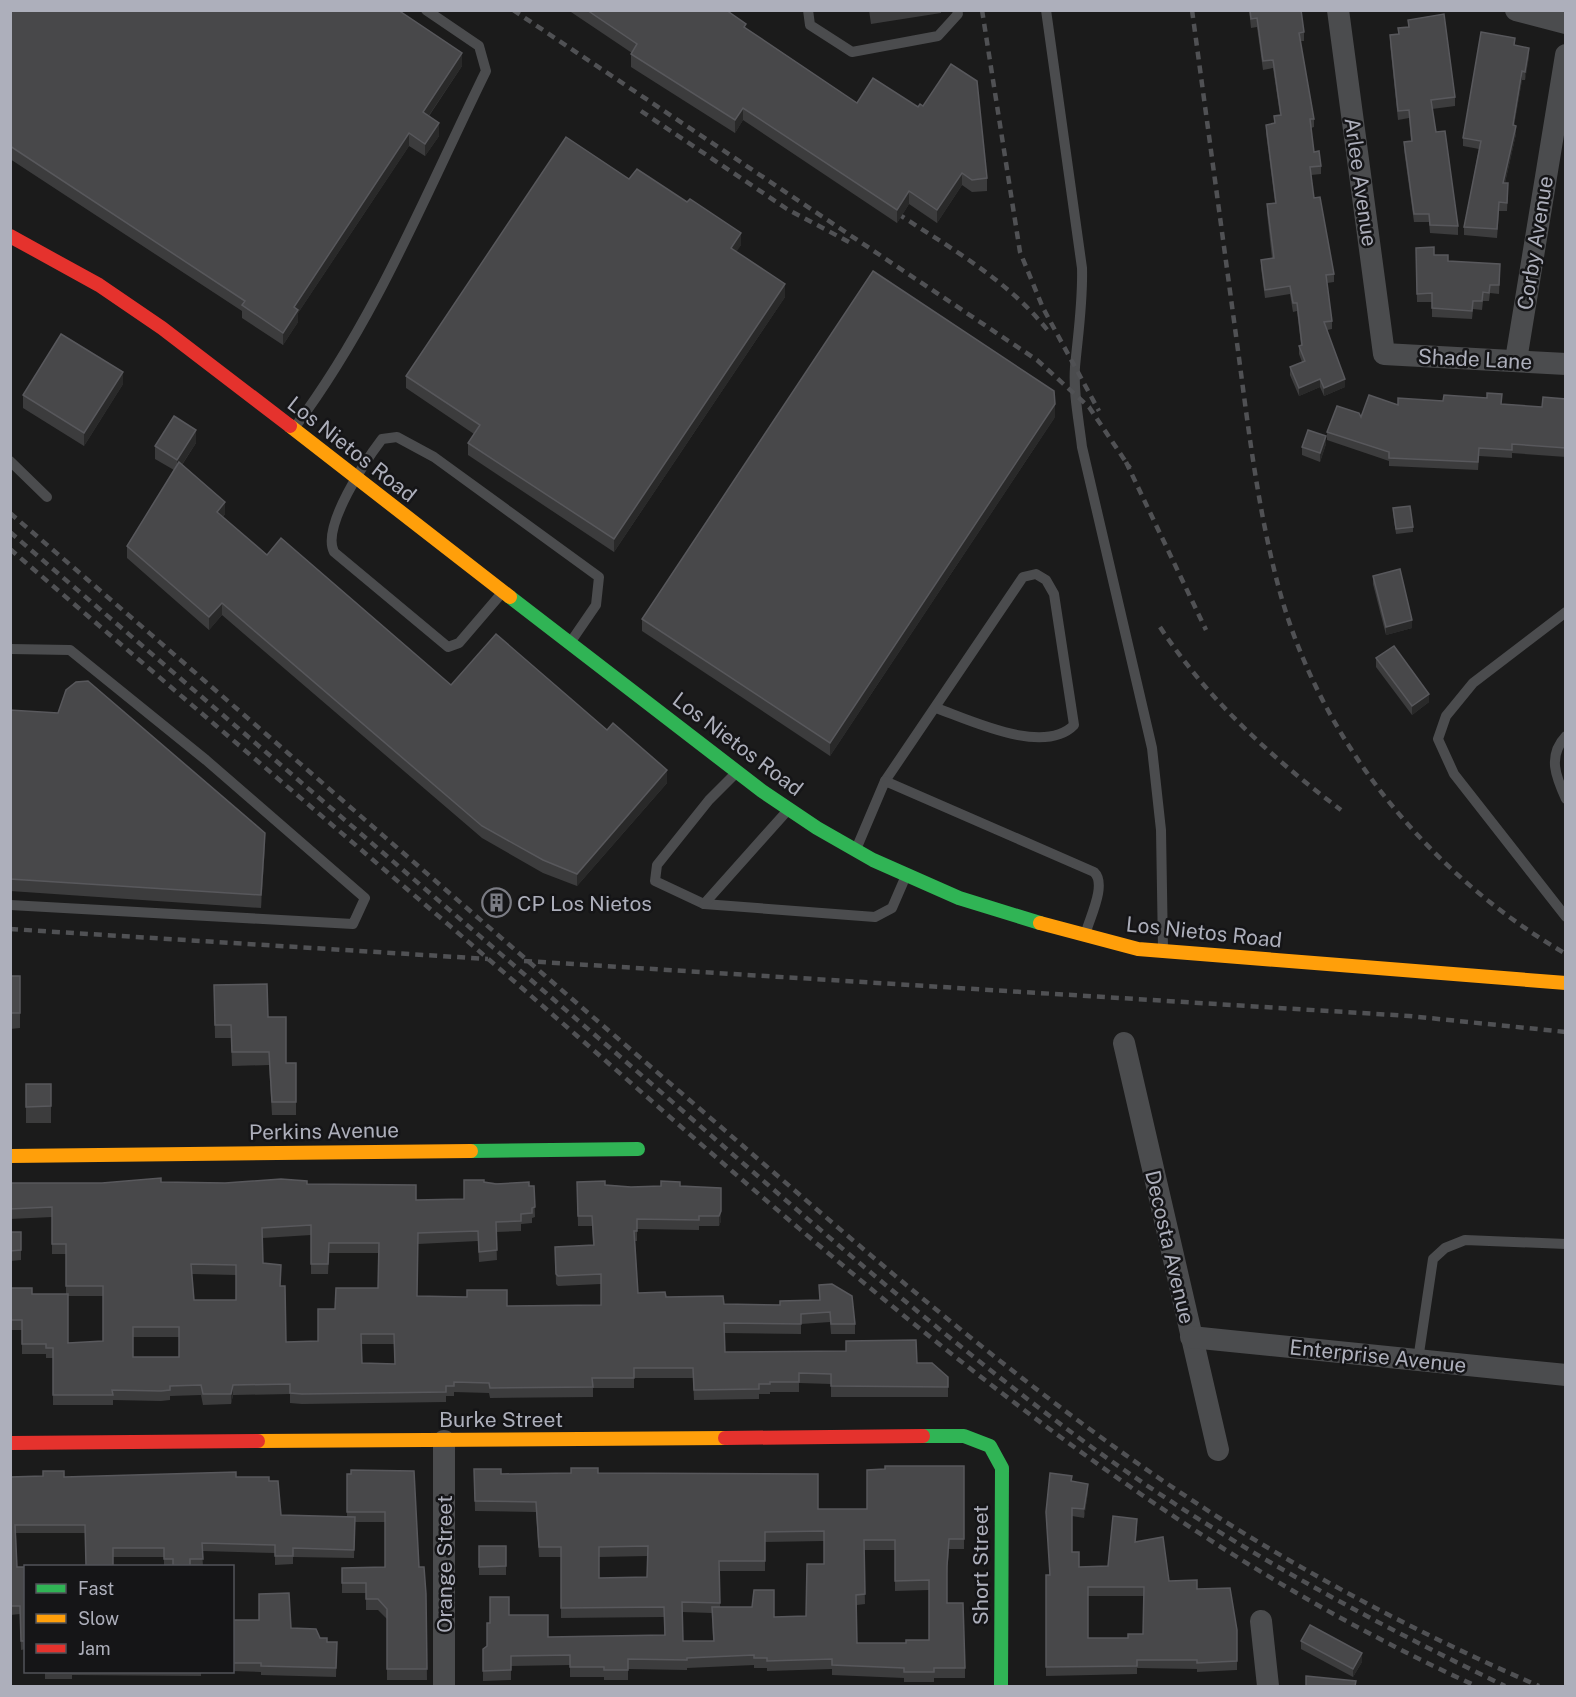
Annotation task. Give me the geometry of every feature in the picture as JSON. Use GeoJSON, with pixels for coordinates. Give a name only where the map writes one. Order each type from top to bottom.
{"type":"FeatureCollection","features":[{"type":"Feature","properties":{"kind":"street","name":"Arlee Avenue"},"geometry":{"type":"LineString","coordinates":[[1338,10],[1384,354]]}},
{"type":"Feature","properties":{"kind":"street"},"geometry":{"type":"LineString","coordinates":[[1516,10],[1566,23]]}},
{"type":"Feature","properties":{"kind":"street","name":"Corby Avenue"},"geometry":{"type":"LineString","coordinates":[[1516,360],[1566,55]]}},
{"type":"Feature","properties":{"kind":"street","name":"Los Nietos Road"},"geometry":{"type":"LineString","coordinates":[[10,236],[99,285],[162,328],[737,772],[789,809],[856,850],[959,898],[1085,936],[1138,949],[1566,982]]}},
{"type":"Feature","properties":{"kind":"street","name":"Shade Lane"},"geometry":{"type":"LineString","coordinates":[[1384,354],[1566,364]]}},
{"type":"Feature","properties":{"kind":"street","name":"Decosta Avenue"},"geometry":{"type":"LineString","coordinates":[[1124,1043],[1218,1450]]}},
{"type":"Feature","properties":{"kind":"street","name":"Perkins Avenue"},"geometry":{"type":"LineString","coordinates":[[10,1156],[638,1149]]}},
{"type":"Feature","properties":{"kind":"street","name":"Enterprise Avenue"},"geometry":{"type":"LineString","coordinates":[[1191,1337],[1566,1375]]}},
{"type":"Feature","properties":{"kind":"street","name":"Burke Street"},"geometry":{"type":"LineString","coordinates":[[10,1443],[964,1436],[990,1446]]}},
{"type":"Feature","properties":{"kind":"street","name":"Orange Street"},"geometry":{"type":"LineString","coordinates":[[444,1441],[444,1686]]}},
{"type":"Feature","properties":{"kind":"street","name":"Short Street"},"geometry":{"type":"LineString","coordinates":[[990,1446],[1002,1468],[1001,1686]]}},
{"type":"Feature","properties":{"kind":"street"},"geometry":{"type":"LineString","coordinates":[[1261,1621],[1268,1686]]}},
{"type":"Feature","properties":{"kind":"lane"},"geometry":{"type":"LineString","coordinates":[[293,429],[325,386],[365,318],[486,71],[479,46],[426,10]]}},
{"type":"Feature","properties":{"kind":"lane"},"geometry":{"type":"LineString","coordinates":[[808,10],[810,25],[852,52],[938,36],[958,14],[957,10]]}},
{"type":"Feature","properties":{"kind":"lane"},"geometry":{"type":"LineString","coordinates":[[1046,10],[1082,268],[1082,303],[1075,368],[1078,417],[1082,447],[1152,748],[1161,830],[1163,951]]}},
{"type":"Feature","properties":{"kind":"lane"},"geometry":{"type":"LineString","coordinates":[[503,591],[459,643],[448,647],[334,552],[330,539],[354,477],[381,439],[397,437],[434,457],[599,578],[596,605],[570,643]]}},
{"type":"Feature","properties":{"kind":"lane"},"geometry":{"type":"LineString","coordinates":[[10,461],[47,497]]}},
{"type":"Feature","properties":{"kind":"lane"},"geometry":{"type":"LineString","coordinates":[[856,850],[885,781],[1023,577],[1036,574],[1046,580],[1053,594],[1074,725],[1067,732],[1024,738],[936,708]]}},
{"type":"Feature","properties":{"kind":"lane"},"geometry":{"type":"LineString","coordinates":[[1566,612],[1473,683],[1446,716],[1438,739],[1454,774],[1566,918]]}},
{"type":"Feature","properties":{"kind":"lane"},"geometry":{"type":"LineString","coordinates":[[10,650],[70,650],[206,760],[365,898],[354,924],[10,905]]}},
{"type":"Feature","properties":{"kind":"lane"},"geometry":{"type":"LineString","coordinates":[[1566,736],[1557,745],[1553,770],[1566,799]]}},
{"type":"Feature","properties":{"kind":"lane"},"geometry":{"type":"LineString","coordinates":[[737,772],[709,800],[657,865],[655,881],[704,904],[875,917],[892,908],[907,874]]}},
{"type":"Feature","properties":{"kind":"lane"},"geometry":{"type":"LineString","coordinates":[[885,781],[1094,872],[1100,886],[1085,936]]}},
{"type":"Feature","properties":{"kind":"lane"},"geometry":{"type":"LineString","coordinates":[[704,904],[789,809]]}},
{"type":"Feature","properties":{"kind":"lane"},"geometry":{"type":"LineString","coordinates":[[1418,1360],[1433,1258],[1445,1248],[1465,1240],[1566,1244]]}},
{"type":"Feature","properties":{"kind":"building"},"geometry":{"type":"Polygon","coordinates":[[[10,10],[398,10],[462,53],[423,112],[439,123],[425,144],[409,133],[294,307],[298,310],[283,333],[242,305],[245,301],[10,146],[10,10]]]}},
{"type":"Feature","properties":{"kind":"building"},"geometry":{"type":"Polygon","coordinates":[[[587,10],[726,10],[746,24],[744,27],[857,103],[873,78],[918,107],[920,104],[923,106],[951,64],[977,81],[987,178],[972,180],[962,173],[937,210],[909,191],[897,210],[743,108],[735,120],[631,54],[637,44],[587,10]]]}},
{"type":"Feature","properties":{"kind":"building"},"geometry":{"type":"Polygon","coordinates":[[[1250,10],[1301,10],[1304,32],[1299,33],[1314,119],[1310,119],[1314,152],[1319,151],[1321,166],[1310,167],[1314,198],[1320,197],[1334,274],[1326,275],[1332,321],[1324,322],[1345,379],[1324,388],[1320,379],[1299,388],[1290,367],[1305,361],[1299,346],[1302,345],[1297,303],[1293,303],[1290,286],[1265,290],[1261,260],[1274,258],[1267,204],[1276,203],[1266,125],[1275,123],[1274,116],[1281,115],[1273,60],[1263,61],[1257,18],[1251,19],[1250,10]]]}},
{"type":"Feature","properties":{"kind":"building"},"geometry":{"type":"Polygon","coordinates":[[[1444,14],[1455,97],[1431,100],[1436,132],[1445,131],[1458,226],[1430,225],[1429,214],[1414,214],[1404,142],[1412,141],[1409,110],[1398,111],[1390,35],[1399,34],[1398,28],[1409,27],[1408,20],[1444,14]]]}},
{"type":"Feature","properties":{"kind":"building"},"geometry":{"type":"Polygon","coordinates":[[[1481,32],[1515,38],[1514,45],[1529,48],[1525,72],[1522,71],[1513,125],[1516,126],[1503,183],[1508,183],[1507,203],[1499,202],[1497,229],[1464,227],[1481,141],[1463,138],[1481,32]]]}},
{"type":"Feature","properties":{"kind":"building"},"geometry":{"type":"Polygon","coordinates":[[[566,137],[629,179],[637,169],[687,202],[690,199],[741,233],[731,248],[785,284],[614,539],[468,443],[480,425],[406,376],[566,137]]]}},
{"type":"Feature","properties":{"kind":"building"},"geometry":{"type":"Polygon","coordinates":[[[1434,247],[1434,255],[1448,255],[1448,261],[1500,264],[1499,285],[1490,285],[1489,293],[1483,292],[1482,301],[1473,301],[1472,311],[1432,308],[1432,293],[1417,294],[1416,248],[1434,247]]]}},
{"type":"Feature","properties":{"kind":"building"},"geometry":{"type":"Polygon","coordinates":[[[873,271],[1054,391],[1055,404],[830,743],[642,619],[873,271]]]}},
{"type":"Feature","properties":{"kind":"building"},"geometry":{"type":"Polygon","coordinates":[[[61,334],[123,372],[84,433],[23,395],[61,334]]]}},
{"type":"Feature","properties":{"kind":"building"},"geometry":{"type":"Polygon","coordinates":[[[1487,393],[1502,394],[1501,404],[1542,407],[1543,397],[1566,399],[1566,448],[1512,444],[1512,450],[1479,448],[1478,462],[1389,458],[1389,452],[1327,432],[1337,406],[1359,413],[1361,417],[1369,395],[1398,405],[1398,398],[1443,401],[1444,395],[1487,398],[1487,393]]]}},
{"type":"Feature","properties":{"kind":"building"},"geometry":{"type":"Polygon","coordinates":[[[174,416],[196,430],[177,460],[155,446],[174,416]]]}},
{"type":"Feature","properties":{"kind":"building"},"geometry":{"type":"Polygon","coordinates":[[[1308,430],[1326,436],[1320,453],[1302,447],[1308,430]]]}},
{"type":"Feature","properties":{"kind":"building"},"geometry":{"type":"Polygon","coordinates":[[[179,462],[225,502],[217,512],[267,555],[281,538],[451,685],[496,634],[607,730],[613,723],[667,770],[577,874],[543,860],[482,826],[222,603],[209,617],[127,546],[179,462]]]}},
{"type":"Feature","properties":{"kind":"building"},"geometry":{"type":"Polygon","coordinates":[[[1410,506],[1413,527],[1396,529],[1393,508],[1410,506]]]}},
{"type":"Feature","properties":{"kind":"building"},"geometry":{"type":"Polygon","coordinates":[[[1400,569],[1412,620],[1386,627],[1373,576],[1400,569]]]}},
{"type":"Feature","properties":{"kind":"building"},"geometry":{"type":"Polygon","coordinates":[[[1394,646],[1429,694],[1412,706],[1376,658],[1394,646]]]}},
{"type":"Feature","properties":{"kind":"building"},"geometry":{"type":"Polygon","coordinates":[[[88,681],[265,833],[261,895],[10,879],[10,710],[58,713],[66,690],[76,682],[88,681]]]}},
{"type":"Feature","properties":{"kind":"building"},"geometry":{"type":"Polygon","coordinates":[[[10,976],[20,976],[20,1013],[10,1013],[10,976]]]}},
{"type":"Feature","properties":{"kind":"building"},"geometry":{"type":"Polygon","coordinates":[[[267,984],[268,1017],[286,1017],[286,1063],[296,1063],[296,1102],[272,1102],[269,1052],[232,1052],[231,1025],[215,1025],[214,985],[267,984]]]}},
{"type":"Feature","properties":{"kind":"building"},"geometry":{"type":"Polygon","coordinates":[[[26,1084],[51,1084],[51,1106],[26,1107],[26,1084]]]}},
{"type":"Feature","properties":{"kind":"building"},"geometry":{"type":"Polygon","coordinates":[[[161,1178],[161,1182],[225,1183],[281,1179],[307,1181],[307,1184],[416,1185],[416,1200],[464,1199],[464,1180],[484,1180],[484,1182],[496,1184],[529,1182],[529,1186],[534,1186],[535,1207],[532,1208],[532,1213],[521,1214],[521,1221],[496,1222],[497,1250],[479,1252],[478,1231],[418,1233],[417,1296],[467,1297],[467,1290],[507,1290],[507,1306],[601,1305],[601,1274],[558,1276],[556,1274],[555,1247],[594,1245],[592,1216],[578,1216],[577,1182],[605,1181],[605,1185],[631,1187],[661,1186],[661,1181],[680,1182],[680,1186],[721,1188],[719,1216],[699,1216],[699,1220],[637,1219],[637,1231],[634,1231],[638,1293],[665,1292],[666,1297],[723,1296],[724,1304],[780,1305],[780,1301],[820,1300],[819,1285],[832,1284],[852,1296],[855,1324],[831,1324],[830,1312],[801,1314],[801,1324],[724,1323],[725,1352],[846,1351],[846,1341],[916,1340],[917,1363],[932,1363],[948,1377],[948,1387],[831,1386],[831,1374],[799,1373],[799,1382],[770,1382],[770,1384],[759,1384],[759,1389],[694,1390],[693,1368],[634,1368],[634,1378],[592,1378],[593,1387],[490,1388],[489,1383],[454,1382],[454,1386],[446,1386],[446,1392],[302,1394],[290,1393],[290,1384],[233,1385],[231,1394],[203,1394],[201,1385],[170,1386],[170,1390],[161,1391],[112,1390],[113,1395],[53,1395],[53,1348],[46,1348],[46,1344],[22,1344],[22,1320],[10,1320],[10,1288],[32,1288],[32,1294],[68,1294],[68,1343],[103,1341],[103,1286],[66,1286],[66,1244],[52,1244],[52,1207],[10,1209],[10,1183],[102,1183],[161,1178]],[[311,1225],[262,1228],[263,1263],[281,1265],[280,1286],[285,1286],[286,1342],[318,1341],[318,1309],[335,1309],[336,1288],[378,1288],[379,1243],[329,1243],[328,1264],[311,1264],[311,1225]],[[191,1264],[194,1300],[236,1300],[236,1265],[191,1264]],[[133,1327],[133,1357],[179,1357],[179,1327],[133,1327]],[[361,1334],[362,1363],[395,1364],[394,1334],[361,1334]]]}},
{"type":"Feature","properties":{"kind":"building"},"geometry":{"type":"Polygon","coordinates":[[[10,1232],[21,1232],[21,1250],[10,1251],[10,1232]]]}},
{"type":"Feature","properties":{"kind":"building"},"geometry":{"type":"Polygon","coordinates":[[[885,1466],[964,1466],[964,1539],[949,1539],[947,1603],[963,1603],[965,1668],[934,1668],[934,1672],[904,1672],[904,1668],[832,1665],[832,1659],[767,1661],[767,1658],[754,1658],[754,1655],[687,1658],[687,1660],[628,1659],[628,1670],[604,1670],[604,1667],[570,1667],[570,1655],[511,1656],[511,1670],[483,1671],[483,1649],[487,1646],[487,1623],[490,1623],[490,1597],[509,1597],[509,1615],[548,1615],[548,1637],[665,1635],[664,1607],[561,1608],[561,1547],[539,1547],[536,1502],[475,1501],[474,1469],[501,1469],[501,1474],[571,1473],[571,1468],[598,1468],[598,1473],[818,1474],[818,1509],[867,1509],[867,1470],[885,1469],[885,1466]],[[824,1531],[765,1532],[765,1561],[719,1561],[720,1603],[682,1602],[683,1641],[714,1641],[712,1607],[752,1607],[754,1590],[774,1590],[774,1617],[806,1616],[807,1564],[824,1564],[824,1531]],[[864,1540],[865,1594],[856,1595],[857,1643],[906,1643],[906,1640],[929,1640],[929,1580],[895,1581],[895,1540],[864,1540]],[[648,1546],[599,1547],[599,1578],[647,1577],[648,1546]]]}},
{"type":"Feature","properties":{"kind":"building"},"geometry":{"type":"Polygon","coordinates":[[[351,1470],[414,1471],[419,1567],[424,1567],[426,1594],[427,1669],[387,1669],[387,1609],[378,1599],[366,1599],[366,1583],[342,1583],[342,1568],[385,1567],[385,1512],[347,1512],[347,1474],[351,1474],[351,1470]]]}},
{"type":"Feature","properties":{"kind":"building"},"geometry":{"type":"Polygon","coordinates":[[[43,1471],[64,1471],[64,1477],[236,1472],[236,1477],[269,1477],[269,1481],[278,1481],[281,1515],[355,1517],[354,1550],[293,1548],[293,1556],[275,1556],[275,1545],[202,1543],[203,1559],[190,1559],[190,1565],[173,1565],[173,1559],[164,1559],[164,1548],[113,1548],[113,1565],[86,1565],[85,1525],[15,1525],[17,1567],[24,1567],[24,1641],[21,1641],[20,1606],[10,1606],[10,1477],[43,1476],[43,1471]]]}},
{"type":"Feature","properties":{"kind":"building"},"geometry":{"type":"Polygon","coordinates":[[[1050,1473],[1072,1476],[1071,1481],[1088,1484],[1084,1509],[1072,1508],[1072,1552],[1079,1552],[1079,1567],[1108,1566],[1113,1516],[1137,1519],[1135,1542],[1163,1537],[1169,1581],[1197,1580],[1197,1589],[1230,1588],[1237,1630],[1237,1661],[1197,1663],[1197,1660],[1137,1660],[1137,1666],[1046,1667],[1046,1575],[1050,1575],[1046,1512],[1050,1473]],[[1088,1587],[1088,1638],[1128,1638],[1128,1634],[1143,1634],[1144,1587],[1088,1587]]]}},
{"type":"Feature","properties":{"kind":"building"},"geometry":{"type":"Polygon","coordinates":[[[479,1546],[506,1546],[506,1566],[479,1567],[479,1546]]]}},
{"type":"Feature","properties":{"kind":"building"},"geometry":{"type":"Polygon","coordinates":[[[289,1593],[291,1628],[316,1629],[320,1638],[327,1638],[327,1642],[337,1642],[336,1668],[234,1663],[234,1620],[259,1620],[259,1594],[289,1593]]]}},
{"type":"Feature","properties":{"kind":"building"},"geometry":{"type":"Polygon","coordinates":[[[1310,1625],[1362,1653],[1353,1669],[1301,1641],[1310,1625]]]}},
{"type":"Feature","properties":{"kind":"building"},"geometry":{"type":"Polygon","coordinates":[[[1306,1676],[1356,1681],[1355,1686],[1306,1686],[1306,1676]]]}},
{"type":"Feature","properties":{"kind":"railway"},"geometry":{"type":"LineString","coordinates":[[513,10],[1037,360],[1089,407],[1130,468]]}},
{"type":"Feature","properties":{"kind":"railway"},"geometry":{"type":"LineString","coordinates":[[982,10],[1020,252],[1043,308],[1099,411]]}},
{"type":"Feature","properties":{"kind":"railway"},"geometry":{"type":"LineString","coordinates":[[1192,10],[1259,495],[1278,585],[1296,642],[1321,697],[1351,749],[1386,798],[1425,843],[1469,884],[1516,922],[1566,954]]}},
{"type":"Feature","properties":{"kind":"railway"},"geometry":{"type":"LineString","coordinates":[[641,111],[787,209],[849,242]]}},
{"type":"Feature","properties":{"kind":"railway"},"geometry":{"type":"LineString","coordinates":[[886,206],[994,278],[1014,295],[1049,332]]}},
{"type":"Feature","properties":{"kind":"railway"},"geometry":{"type":"LineString","coordinates":[[1126,462],[1206,630]]}},
{"type":"Feature","properties":{"kind":"railway"},"geometry":{"type":"LineString","coordinates":[[10,513],[799,1194],[1004,1364],[1147,1470],[1259,1542],[1377,1609],[1539,1686]]}},
{"type":"Feature","properties":{"kind":"railway"},"geometry":{"type":"LineString","coordinates":[[10,532],[837,1244],[1011,1386],[1122,1469],[1228,1537],[1392,1630],[1505,1686]]}},
{"type":"Feature","properties":{"kind":"railway"},"geometry":{"type":"LineString","coordinates":[[10,549],[804,1233],[1015,1403],[1124,1483],[1237,1557],[1354,1625],[1476,1686]]}},
{"type":"Feature","properties":{"kind":"railway"},"geometry":{"type":"LineString","coordinates":[[1160,627],[1179,654],[1220,703],[1290,770],[1341,810]]}},
{"type":"Feature","properties":{"kind":"railway"},"geometry":{"type":"LineString","coordinates":[[10,929],[488,959]]}},
{"type":"Feature","properties":{"kind":"railway"},"geometry":{"type":"LineString","coordinates":[[524,961],[1409,1016],[1566,1032]]}},
{"type":"Feature","properties":{"kind":"traffic: fast"},"geometry":{"type":"LineString","coordinates":[[510,597],[762,791],[817,828],[873,860],[959,898],[1040,923]]}},
{"type":"Feature","properties":{"kind":"traffic: fast"},"geometry":{"type":"LineString","coordinates":[[471,1151],[638,1149]]}},
{"type":"Feature","properties":{"kind":"traffic: fast"},"geometry":{"type":"LineString","coordinates":[[923,1436],[964,1436],[990,1446],[1002,1468],[1001,1686]]}},
{"type":"Feature","properties":{"kind":"traffic: slow"},"geometry":{"type":"LineString","coordinates":[[290,426],[510,597]]}},
{"type":"Feature","properties":{"kind":"traffic: slow"},"geometry":{"type":"LineString","coordinates":[[1040,923],[1138,949],[1566,983]]}},
{"type":"Feature","properties":{"kind":"traffic: slow"},"geometry":{"type":"LineString","coordinates":[[10,1156],[471,1151]]}},
{"type":"Feature","properties":{"kind":"traffic: slow"},"geometry":{"type":"LineString","coordinates":[[258,1441],[725,1438]]}},
{"type":"Feature","properties":{"kind":"traffic: jam"},"geometry":{"type":"LineString","coordinates":[[10,236],[99,285],[162,328],[290,426]]}},
{"type":"Feature","properties":{"kind":"traffic: jam"},"geometry":{"type":"LineString","coordinates":[[725,1438],[923,1436]]}},
{"type":"Feature","properties":{"kind":"traffic: jam"},"geometry":{"type":"LineString","coordinates":[[10,1443],[258,1441]]}},
{"type":"Feature","properties":{"kind":"place","name":"CP Los Nietos"},"geometry":{"type":"Point","coordinates":[496,903]}}]}
